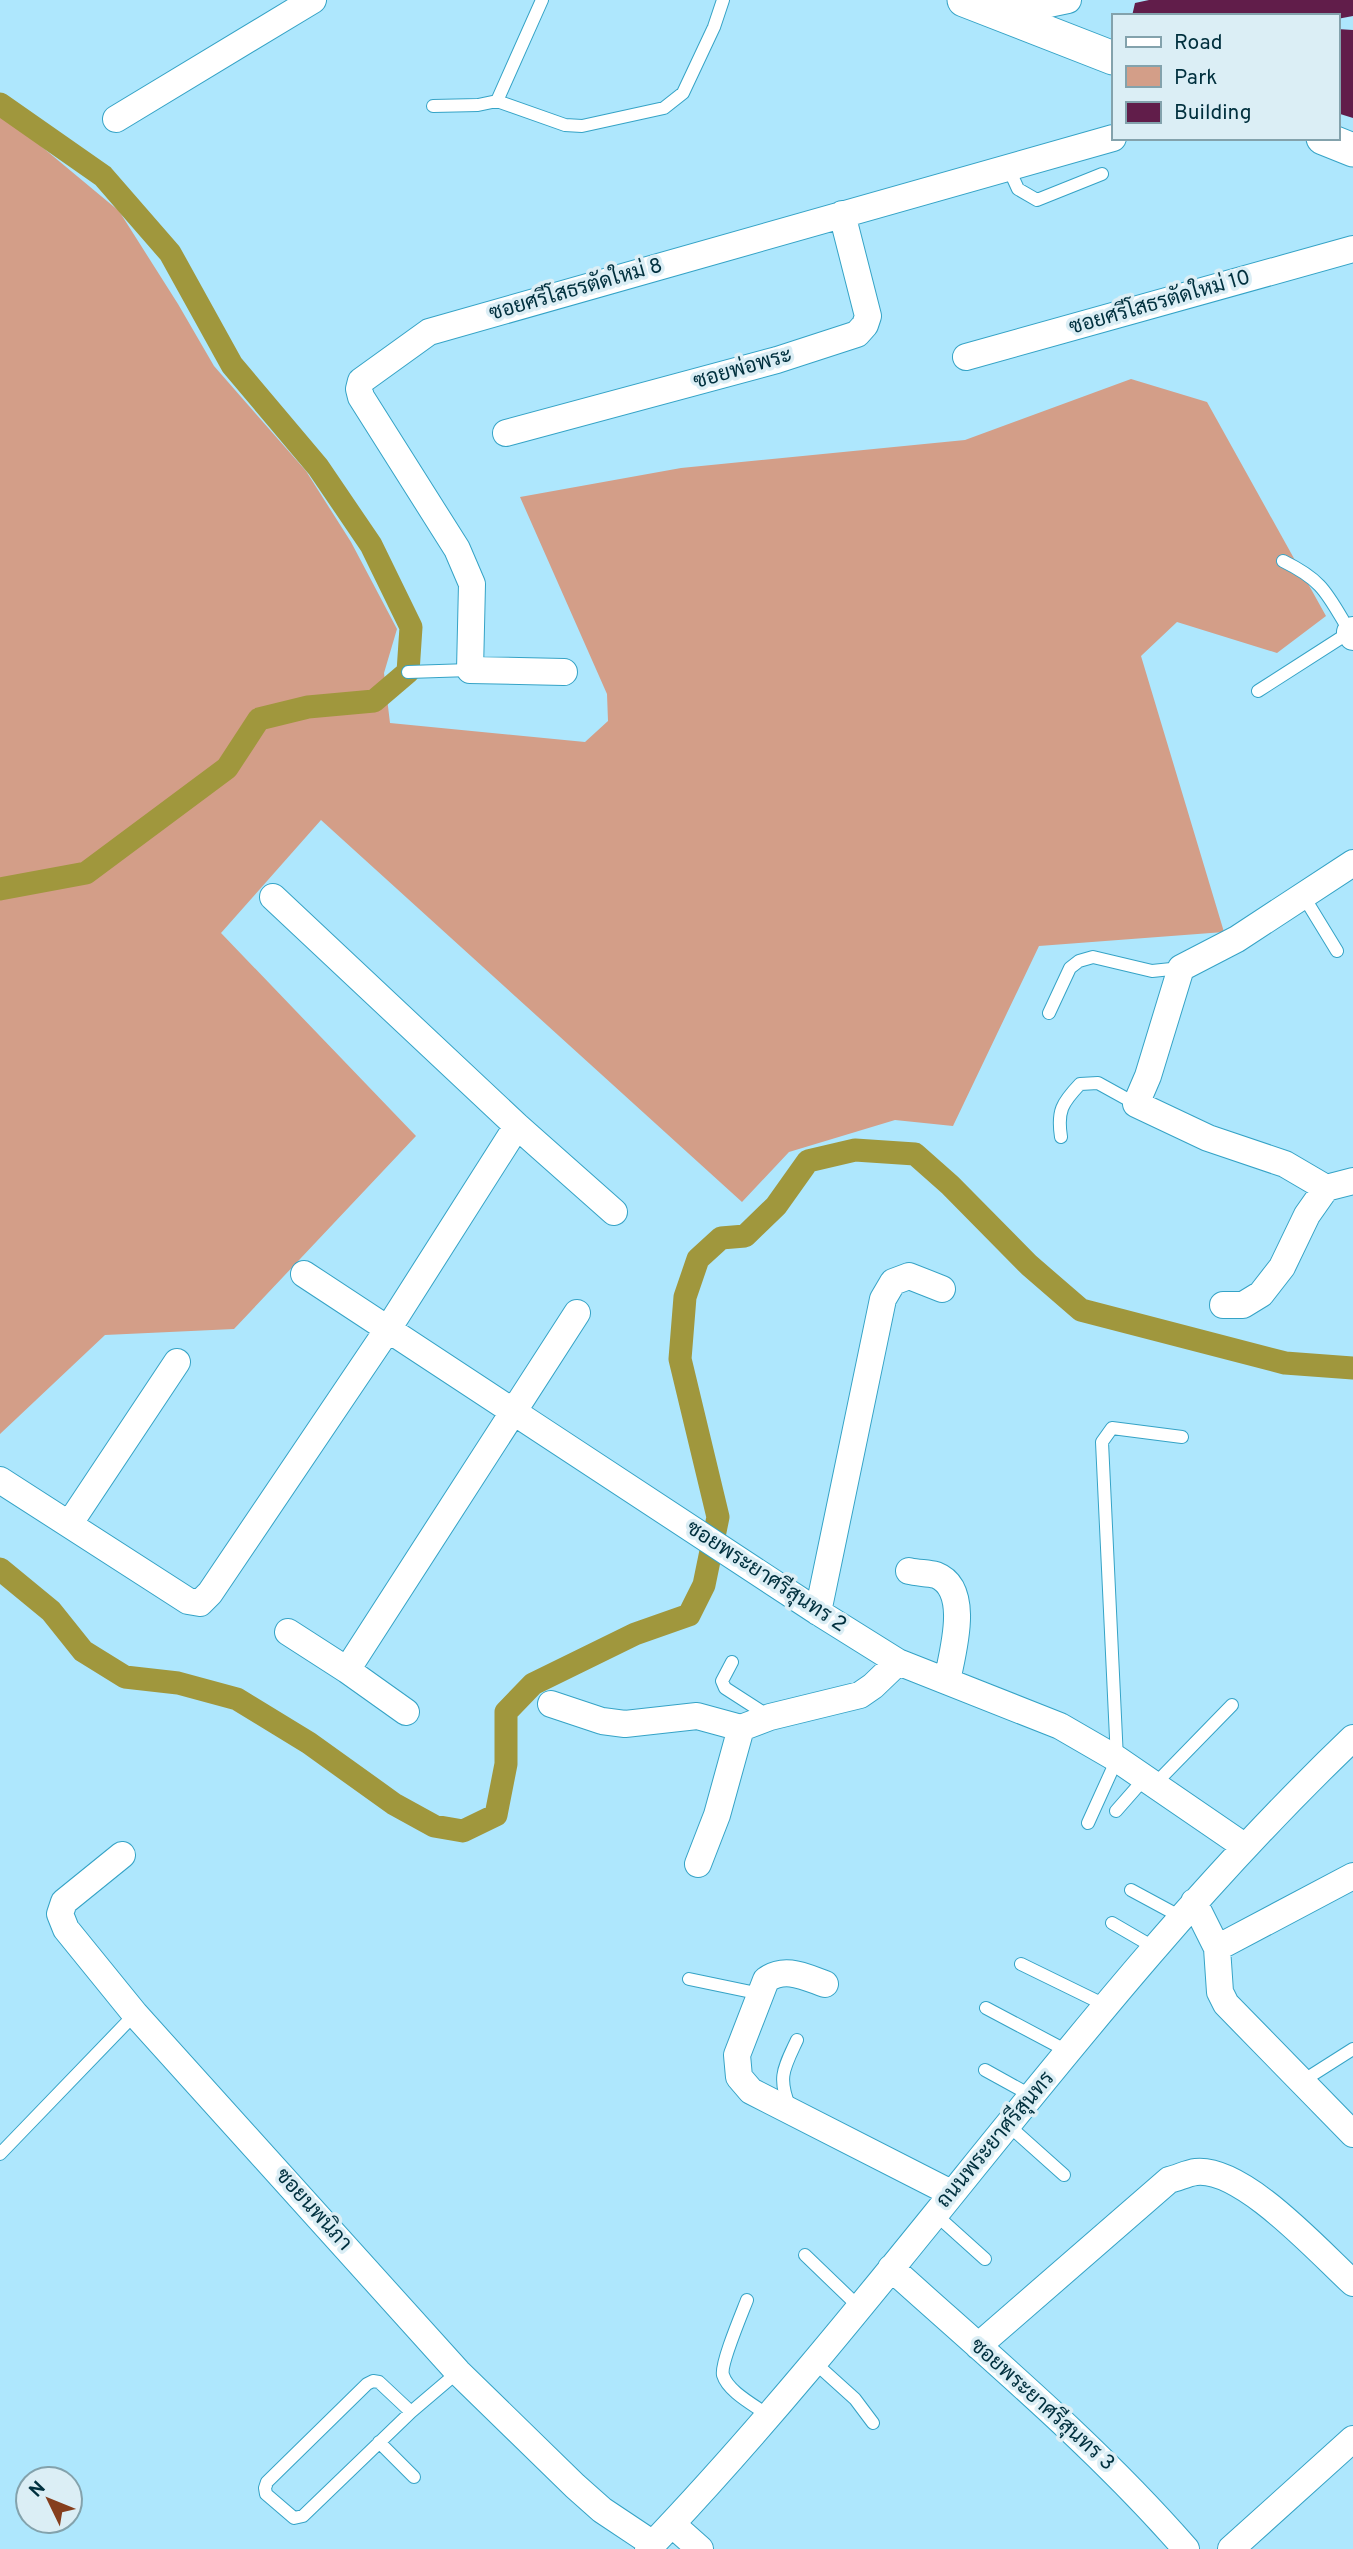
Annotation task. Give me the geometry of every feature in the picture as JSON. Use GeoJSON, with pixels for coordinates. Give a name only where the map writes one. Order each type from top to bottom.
{"type":"FeatureCollection","features":[{"type":"Feature","properties":{"kind":"street"},"geometry":{"type":"LineString","coordinates":[[117,119],[313,0]]}},
{"type":"Feature","properties":{"kind":"street"},"geometry":{"type":"LineString","coordinates":[[964,0],[1112,58]]}},
{"type":"Feature","properties":{"kind":"street"},"geometry":{"type":"LineString","coordinates":[[1001,14],[1068,0]]}},
{"type":"Feature","properties":{"kind":"street","name":"ซอยศรีโสธรตัดใหม่ 8"},"geometry":{"type":"LineString","coordinates":[[470,670],[472,584],[457,549],[361,397],[361,381],[429,332],[1112,138]]}},
{"type":"Feature","properties":{"kind":"street"},"geometry":{"type":"LineString","coordinates":[[1328,140],[1353,150]]}},
{"type":"Feature","properties":{"kind":"street","name":"ซอยพ่อพระ"},"geometry":{"type":"LineString","coordinates":[[506,433],[777,360],[857,334],[865,325],[868,316],[842,214]]}},
{"type":"Feature","properties":{"kind":"street","name":"ซอยศรีโสธรตัดใหม่ 10"},"geometry":{"type":"LineString","coordinates":[[966,357],[1353,249]]}},
{"type":"Feature","properties":{"kind":"street"},"geometry":{"type":"LineString","coordinates":[[470,670],[564,671]]}},
{"type":"Feature","properties":{"kind":"street"},"geometry":{"type":"LineString","coordinates":[[1326,1188],[1285,1164],[1208,1138],[1136,1104],[1148,1076],[1181,968],[1237,939],[1353,863]]}},
{"type":"Feature","properties":{"kind":"street"},"geometry":{"type":"LineString","coordinates":[[273,897],[517,1126],[614,1212]]}},
{"type":"Feature","properties":{"kind":"street"},"geometry":{"type":"LineString","coordinates":[[0,1480],[188,1601],[200,1603],[388,1329],[517,1126]]}},
{"type":"Feature","properties":{"kind":"street"},"geometry":{"type":"LineString","coordinates":[[1223,1305],[1244,1305],[1261,1294],[1282,1267],[1307,1215],[1326,1188],[1353,1181]]}},
{"type":"Feature","properties":{"kind":"street","name":"ซอยพระยาศรีสุนทร 2"},"geometry":{"type":"LineString","coordinates":[[304,1274],[898,1662],[1060,1726],[1117,1759],[1244,1846]]}},
{"type":"Feature","properties":{"kind":"street"},"geometry":{"type":"LineString","coordinates":[[818,1612],[883,1299],[893,1282],[909,1276],[942,1289]]}},
{"type":"Feature","properties":{"kind":"street"},"geometry":{"type":"LineString","coordinates":[[347,1670],[577,1313]]}},
{"type":"Feature","properties":{"kind":"street"},"geometry":{"type":"LineString","coordinates":[[70,1523],[177,1362]]}},
{"type":"Feature","properties":{"kind":"street"},"geometry":{"type":"LineString","coordinates":[[909,1571],[937,1576],[948,1584],[956,1600],[957,1628],[947,1681]]}},
{"type":"Feature","properties":{"kind":"street"},"geometry":{"type":"LineString","coordinates":[[288,1632],[406,1712]]}},
{"type":"Feature","properties":{"kind":"street"},"geometry":{"type":"LineString","coordinates":[[551,1704],[602,1721],[625,1724],[697,1716],[741,1728],[770,1717],[860,1696],[898,1662]]}},
{"type":"Feature","properties":{"kind":"street"},"geometry":{"type":"LineString","coordinates":[[698,1864],[717,1815],[741,1728]]}},
{"type":"Feature","properties":{"kind":"street","name":"ถนนพระยาศรีสุนทร"},"geometry":{"type":"LineString","coordinates":[[650,2547],[770,2416],[1187,1909],[1244,1846],[1353,1738]]}},
{"type":"Feature","properties":{"kind":"street","name":"ซอยนพนิภา"},"geometry":{"type":"LineString","coordinates":[[122,1855],[64,1902],[60,1914],[66,1929],[135,2014],[458,2372],[575,2486],[650,2547]]}},
{"type":"Feature","properties":{"kind":"street"},"geometry":{"type":"LineString","coordinates":[[1217,1948],[1353,1876]]}},
{"type":"Feature","properties":{"kind":"street"},"geometry":{"type":"LineString","coordinates":[[1187,1909],[1217,1948],[1219,1984],[1226,2004],[1353,2134]]}},
{"type":"Feature","properties":{"kind":"street"},"geometry":{"type":"LineString","coordinates":[[825,1983],[787,1972],[775,1973],[766,1980],[737,2055],[740,2077],[751,2091],[951,2193]]}},
{"type":"Feature","properties":{"kind":"street"},"geometry":{"type":"LineString","coordinates":[[978,2346],[1170,2180],[1197,2172],[1228,2178],[1258,2196],[1353,2283]]}},
{"type":"Feature","properties":{"kind":"street","name":"ซอยพระยาศรีสุนทร 3"},"geometry":{"type":"LineString","coordinates":[[891,2268],[1081,2438],[1186,2549]]}},
{"type":"Feature","properties":{"kind":"street"},"geometry":{"type":"LineString","coordinates":[[1231,2549],[1353,2439]]}},
{"type":"Feature","properties":{"kind":"street"},"geometry":{"type":"LineString","coordinates":[[673,2525],[700,2549]]}},
{"type":"Feature","properties":{"kind":"lane"},"geometry":{"type":"LineString","coordinates":[[497,100],[542,0]]}},
{"type":"Feature","properties":{"kind":"lane"},"geometry":{"type":"LineString","coordinates":[[433,106],[478,106],[497,100],[565,125],[582,126],[664,108],[683,93],[714,27],[723,0]]}},
{"type":"Feature","properties":{"kind":"lane"},"geometry":{"type":"LineString","coordinates":[[1008,167],[1018,189],[1037,200],[1102,174]]}},
{"type":"Feature","properties":{"kind":"lane"},"geometry":{"type":"LineString","coordinates":[[1258,691],[1352,633],[1321,585],[1306,572],[1283,561]]}},
{"type":"Feature","properties":{"kind":"lane"},"geometry":{"type":"LineString","coordinates":[[408,672],[470,670]]}},
{"type":"Feature","properties":{"kind":"lane"},"geometry":{"type":"LineString","coordinates":[[1304,897],[1337,951]]}},
{"type":"Feature","properties":{"kind":"lane"},"geometry":{"type":"LineString","coordinates":[[1049,1013],[1070,968],[1079,961],[1093,957],[1152,971],[1181,968]]}},
{"type":"Feature","properties":{"kind":"lane"},"geometry":{"type":"LineString","coordinates":[[1061,1137],[1058,1117],[1067,1097],[1080,1084],[1098,1083],[1136,1104]]}},
{"type":"Feature","properties":{"kind":"lane"},"geometry":{"type":"LineString","coordinates":[[1088,1823],[1117,1759],[1102,1442],[1112,1428],[1182,1437]]}},
{"type":"Feature","properties":{"kind":"lane"},"geometry":{"type":"LineString","coordinates":[[732,1662],[722,1681],[724,1688],[770,1717]]}},
{"type":"Feature","properties":{"kind":"lane"},"geometry":{"type":"LineString","coordinates":[[1116,1811],[1232,1705]]}},
{"type":"Feature","properties":{"kind":"lane"},"geometry":{"type":"LineString","coordinates":[[1131,1890],[1187,1909]]}},
{"type":"Feature","properties":{"kind":"lane"},"geometry":{"type":"LineString","coordinates":[[1112,1923],[1156,1948]]}},
{"type":"Feature","properties":{"kind":"lane"},"geometry":{"type":"LineString","coordinates":[[1021,1964],[1107,2006]]}},
{"type":"Feature","properties":{"kind":"lane"},"geometry":{"type":"LineString","coordinates":[[690,1979],[761,1994]]}},
{"type":"Feature","properties":{"kind":"lane"},"geometry":{"type":"LineString","coordinates":[[986,2008],[1069,2052]]}},
{"type":"Feature","properties":{"kind":"lane"},"geometry":{"type":"LineString","coordinates":[[0,2154],[135,2014]]}},
{"type":"Feature","properties":{"kind":"lane"},"geometry":{"type":"LineString","coordinates":[[791,2111],[782,2089],[781,2077],[797,2040]]}},
{"type":"Feature","properties":{"kind":"lane"},"geometry":{"type":"LineString","coordinates":[[1301,2082],[1353,2049]]}},
{"type":"Feature","properties":{"kind":"lane"},"geometry":{"type":"LineString","coordinates":[[985,2070],[1032,2096]]}},
{"type":"Feature","properties":{"kind":"lane"},"geometry":{"type":"LineString","coordinates":[[1008,2125],[1064,2175]]}},
{"type":"Feature","properties":{"kind":"lane"},"geometry":{"type":"LineString","coordinates":[[934,2214],[985,2259]]}},
{"type":"Feature","properties":{"kind":"lane"},"geometry":{"type":"LineString","coordinates":[[804,2255],[859,2307]]}},
{"type":"Feature","properties":{"kind":"lane"},"geometry":{"type":"LineString","coordinates":[[747,2300],[722,2370],[723,2378],[733,2389],[770,2416]]}},
{"type":"Feature","properties":{"kind":"lane"},"geometry":{"type":"LineString","coordinates":[[814,2362],[855,2399],[873,2423]]}},
{"type":"Feature","properties":{"kind":"lane"},"geometry":{"type":"LineString","coordinates":[[411,2412],[379,2382],[367,2384],[267,2482],[266,2494],[294,2518],[299,2518],[411,2412],[458,2372]]}},
{"type":"Feature","properties":{"kind":"lane"},"geometry":{"type":"LineString","coordinates":[[379,2442],[414,2477]]}},
{"type":"Feature","properties":{"kind":"green space"},"geometry":{"type":"Polygon","coordinates":[[[0,112],[119,211],[214,366],[306,471],[351,542],[397,629],[384,673],[390,723],[585,742],[608,721],[607,694],[520,497],[681,468],[965,440],[1131,379],[1207,402],[1326,616],[1277,653],[1177,622],[1141,656],[1224,932],[1039,946],[953,1126],[895,1120],[789,1152],[742,1202],[321,820],[221,933],[416,1136],[234,1329],[105,1335],[0,1434],[0,112]]]}},
{"type":"Feature","properties":{"kind":"building"},"geometry":{"type":"Polygon","coordinates":[[[1149,0],[1353,0],[1353,16],[1339,19],[1339,14],[1132,14],[1135,3],[1149,0]]]}},
{"type":"Feature","properties":{"kind":"building"},"geometry":{"type":"Polygon","coordinates":[[[1339,29],[1353,30],[1353,118],[1339,114],[1339,29]]]}},
{"type":"Feature","properties":{"kind":"waterway"},"geometry":{"type":"LineString","coordinates":[[0,104],[103,176],[170,253],[232,365],[318,467],[371,545],[411,627],[408,672],[374,701],[308,707],[259,719],[227,768],[86,873],[0,889]]}},
{"type":"Feature","properties":{"kind":"waterway"},"geometry":{"type":"LineString","coordinates":[[0,1569],[51,1611],[83,1651],[125,1677],[178,1683],[237,1699],[309,1743],[394,1804],[434,1826],[463,1831],[496,1815],[506,1764],[506,1712],[533,1684],[635,1634],[689,1615],[704,1585],[718,1517],[680,1359],[685,1297],[698,1259],[721,1238],[745,1236],[776,1206],[808,1161],[855,1150],[915,1154],[950,1185],[1029,1265],[1081,1310],[1285,1363],[1353,1368]]}}]}
